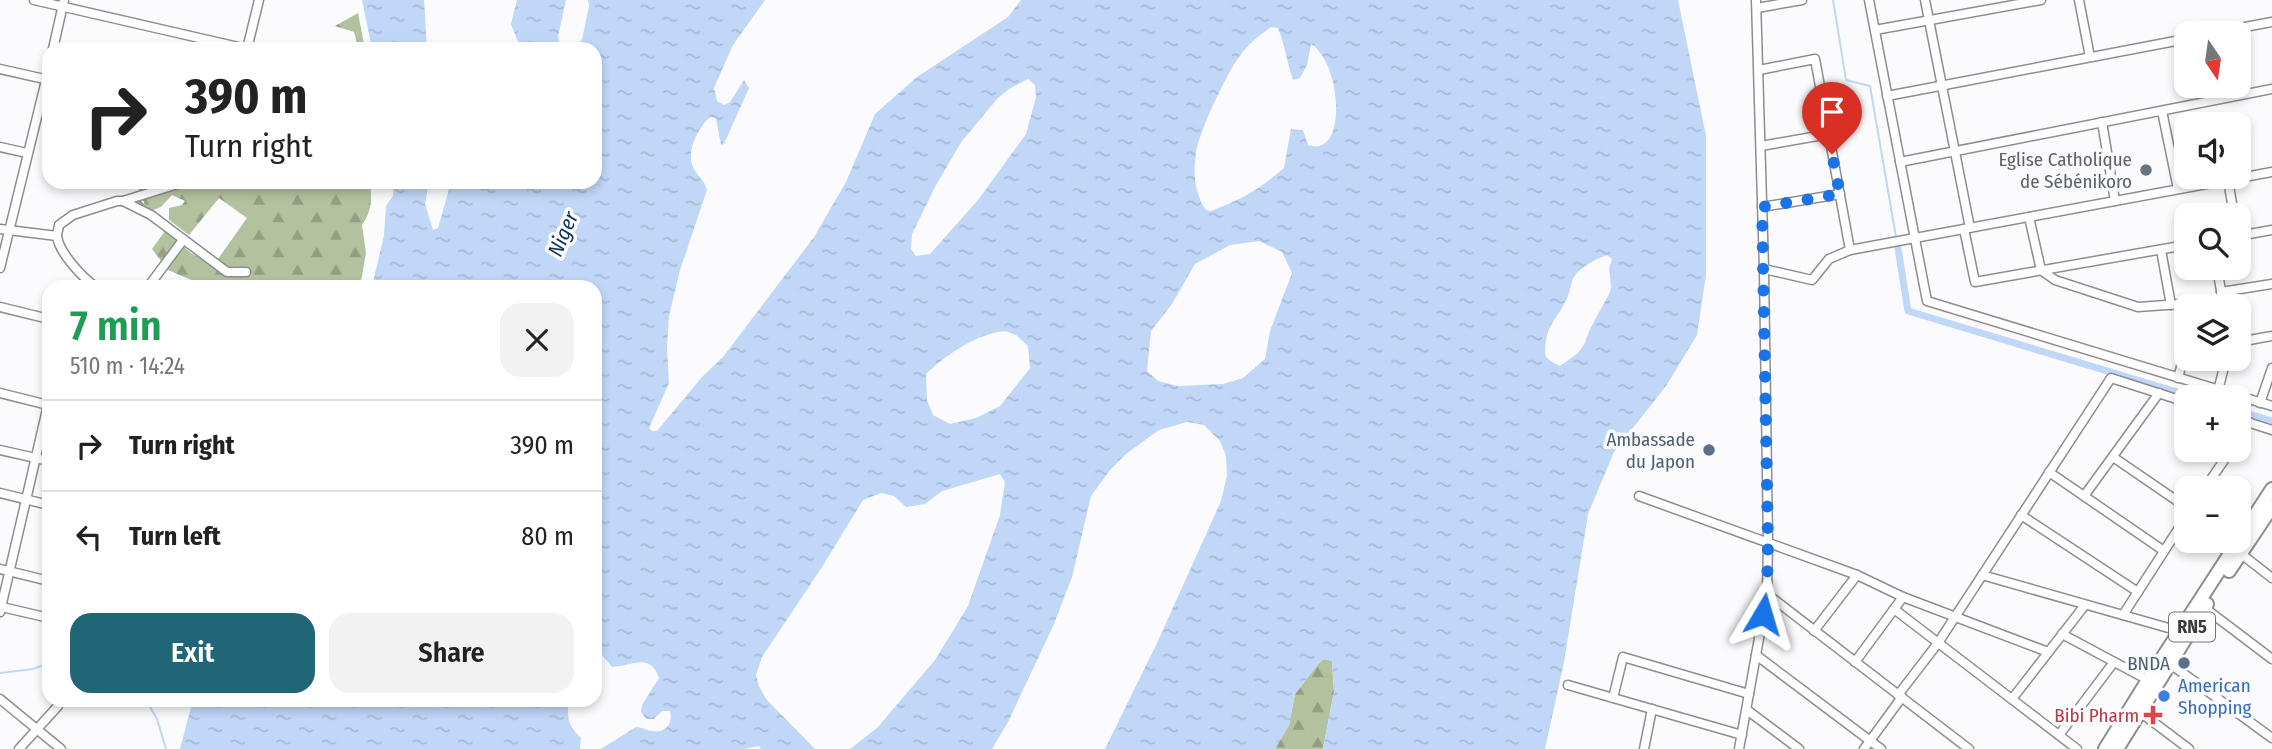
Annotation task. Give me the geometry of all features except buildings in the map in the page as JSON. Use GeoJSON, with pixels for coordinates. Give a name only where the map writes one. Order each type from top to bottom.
{"type":"FeatureCollection","features":[{"type":"Feature","properties":{"kind":"highway","name":"RN5"},"geometry":{"type":"LineString","coordinates":[[2251,523],[2272,489]]}},
{"type":"Feature","properties":{"kind":"highway","name":"RN5"},"geometry":{"type":"LineString","coordinates":[[2251,530],[2272,507]]}},
{"type":"Feature","properties":{"kind":"highway","name":"RN5"},"geometry":{"type":"LineString","coordinates":[[2117,749],[2233,553]]}},
{"type":"Feature","properties":{"kind":"highway","name":"RN5"},"geometry":{"type":"LineString","coordinates":[[2105,749],[2179,631],[2201,605]]}},
{"type":"Feature","properties":{"kind":"street"},"geometry":{"type":"LineString","coordinates":[[34,0],[64,3],[219,42]]}},
{"type":"Feature","properties":{"kind":"street"},"geometry":{"type":"LineString","coordinates":[[249,42],[259,0]]}},
{"type":"Feature","properties":{"kind":"street"},"geometry":{"type":"LineString","coordinates":[[1740,749],[1767,594],[1764,268],[1756,4],[1802,0]]}},
{"type":"Feature","properties":{"kind":"street"},"geometry":{"type":"LineString","coordinates":[[1869,0],[1927,301],[2200,385]]}},
{"type":"Feature","properties":{"kind":"street"},"geometry":{"type":"LineString","coordinates":[[1925,0],[1955,151],[1975,282],[2174,247]]}},
{"type":"Feature","properties":{"kind":"street"},"geometry":{"type":"LineString","coordinates":[[1875,30],[2040,0]]}},
{"type":"Feature","properties":{"kind":"street"},"geometry":{"type":"LineString","coordinates":[[2079,0],[2090,57]]}},
{"type":"Feature","properties":{"kind":"street"},"geometry":{"type":"LineString","coordinates":[[55,42],[64,3]]}},
{"type":"Feature","properties":{"kind":"street"},"geometry":{"type":"LineString","coordinates":[[2251,26],[2272,22]]}},
{"type":"Feature","properties":{"kind":"street"},"geometry":{"type":"LineString","coordinates":[[1888,96],[2174,40]]}},
{"type":"Feature","properties":{"kind":"street"},"geometry":{"type":"LineString","coordinates":[[1759,70],[1815,59],[1850,250]]}},
{"type":"Feature","properties":{"kind":"street"},"geometry":{"type":"LineString","coordinates":[[0,69],[42,79]]}},
{"type":"Feature","properties":{"kind":"street"},"geometry":{"type":"LineString","coordinates":[[1900,162],[2272,89]]}},
{"type":"Feature","properties":{"kind":"street"},"geometry":{"type":"LineString","coordinates":[[0,268],[4,230],[42,101]]}},
{"type":"Feature","properties":{"kind":"street"},"geometry":{"type":"LineString","coordinates":[[2162,111],[2178,190]]}},
{"type":"Feature","properties":{"kind":"street"},"geometry":{"type":"LineString","coordinates":[[2102,122],[2115,201]]}},
{"type":"Feature","properties":{"kind":"street"},"geometry":{"type":"LineString","coordinates":[[1761,146],[1829,134]]}},
{"type":"Feature","properties":{"kind":"street"},"geometry":{"type":"LineString","coordinates":[[0,147],[27,153]]}},
{"type":"Feature","properties":{"kind":"street"},"geometry":{"type":"LineString","coordinates":[[2251,176],[2272,172]]}},
{"type":"Feature","properties":{"kind":"street"},"geometry":{"type":"LineString","coordinates":[[89,280],[72,263],[57,236],[60,225],[74,215],[162,189]]}},
{"type":"Feature","properties":{"kind":"street"},"geometry":{"type":"LineString","coordinates":[[1764,268],[1812,279],[1829,259],[1850,250],[2183,189]]}},
{"type":"Feature","properties":{"kind":"street"},"geometry":{"type":"LineString","coordinates":[[1762,207],[1840,194]]}},
{"type":"Feature","properties":{"kind":"street"},"geometry":{"type":"LineString","coordinates":[[123,201],[151,215],[227,272],[246,272]]}},
{"type":"Feature","properties":{"kind":"street"},"geometry":{"type":"LineString","coordinates":[[2029,217],[2041,270],[2055,280],[2138,307],[2171,305],[2161,250]]}},
{"type":"Feature","properties":{"kind":"street"},"geometry":{"type":"LineString","coordinates":[[4,230],[57,236]]}},
{"type":"Feature","properties":{"kind":"street"},"geometry":{"type":"LineString","coordinates":[[2251,234],[2272,230]]}},
{"type":"Feature","properties":{"kind":"street"},"geometry":{"type":"LineString","coordinates":[[153,280],[183,240]]}},
{"type":"Feature","properties":{"kind":"street"},"geometry":{"type":"LineString","coordinates":[[2241,294],[2272,284]]}},
{"type":"Feature","properties":{"kind":"street"},"geometry":{"type":"LineString","coordinates":[[0,307],[42,317]]}},
{"type":"Feature","properties":{"kind":"street"},"geometry":{"type":"LineString","coordinates":[[2251,340],[2272,336]]}},
{"type":"Feature","properties":{"kind":"street"},"geometry":{"type":"LineString","coordinates":[[2260,403],[2272,368]]}},
{"type":"Feature","properties":{"kind":"street"},"geometry":{"type":"LineString","coordinates":[[2178,378],[2180,371]]}},
{"type":"Feature","properties":{"kind":"street"},"geometry":{"type":"LineString","coordinates":[[1864,749],[1938,642],[2111,378],[2174,398]]}},
{"type":"Feature","properties":{"kind":"street"},"geometry":{"type":"LineString","coordinates":[[0,393],[42,404]]}},
{"type":"Feature","properties":{"kind":"street"},"geometry":{"type":"LineString","coordinates":[[2084,496],[2159,393]]}},
{"type":"Feature","properties":{"kind":"street"},"geometry":{"type":"LineString","coordinates":[[2251,400],[2272,406]]}},
{"type":"Feature","properties":{"kind":"street"},"geometry":{"type":"LineString","coordinates":[[2251,423],[2272,430]]}},
{"type":"Feature","properties":{"kind":"street"},"geometry":{"type":"LineString","coordinates":[[42,432],[1,610],[42,617]]}},
{"type":"Feature","properties":{"kind":"street"},"geometry":{"type":"LineString","coordinates":[[0,450],[42,459]]}},
{"type":"Feature","properties":{"kind":"street"},"geometry":{"type":"LineString","coordinates":[[2113,457],[2174,499]]}},
{"type":"Feature","properties":{"kind":"street"},"geometry":{"type":"LineString","coordinates":[[2049,472],[2164,551]]}},
{"type":"Feature","properties":{"kind":"street"},"geometry":{"type":"LineString","coordinates":[[0,493],[42,503]]}},
{"type":"Feature","properties":{"kind":"street"},"geometry":{"type":"LineString","coordinates":[[1639,496],[1857,575],[1903,597],[2048,652]]}},
{"type":"Feature","properties":{"kind":"street"},"geometry":{"type":"LineString","coordinates":[[2021,515],[2138,592]]}},
{"type":"Feature","properties":{"kind":"street"},"geometry":{"type":"LineString","coordinates":[[2123,615],[2174,536]]}},
{"type":"Feature","properties":{"kind":"street"},"geometry":{"type":"LineString","coordinates":[[2245,553],[2272,578]]}},
{"type":"Feature","properties":{"kind":"street"},"geometry":{"type":"LineString","coordinates":[[0,569],[42,579]]}},
{"type":"Feature","properties":{"kind":"street"},"geometry":{"type":"LineString","coordinates":[[1814,631],[1857,575]]}},
{"type":"Feature","properties":{"kind":"street"},"geometry":{"type":"LineString","coordinates":[[1982,575],[2179,631]]}},
{"type":"Feature","properties":{"kind":"street"},"geometry":{"type":"LineString","coordinates":[[1767,594],[1969,749]]}},
{"type":"Feature","properties":{"kind":"street"},"geometry":{"type":"LineString","coordinates":[[1855,662],[1903,597]]}},
{"type":"Feature","properties":{"kind":"street"},"geometry":{"type":"LineString","coordinates":[[2012,699],[2085,604]]}},
{"type":"Feature","properties":{"kind":"street"},"geometry":{"type":"LineString","coordinates":[[2201,605],[2272,659]]}},
{"type":"Feature","properties":{"kind":"street"},"geometry":{"type":"LineString","coordinates":[[1894,609],[2077,749]]}},
{"type":"Feature","properties":{"kind":"street"},"geometry":{"type":"LineString","coordinates":[[2062,634],[2148,680]]}},
{"type":"Feature","properties":{"kind":"street"},"geometry":{"type":"LineString","coordinates":[[1755,655],[1881,749]]}},
{"type":"Feature","properties":{"kind":"street"},"geometry":{"type":"LineString","coordinates":[[1612,698],[1623,657],[1749,694]]}},
{"type":"Feature","properties":{"kind":"street"},"geometry":{"type":"LineString","coordinates":[[2059,736],[2114,662]]}},
{"type":"Feature","properties":{"kind":"street"},"geometry":{"type":"LineString","coordinates":[[2169,663],[2272,738]]}},
{"type":"Feature","properties":{"kind":"street"},"geometry":{"type":"LineString","coordinates":[[1568,685],[1742,735]]}},
{"type":"Feature","properties":{"kind":"street"},"geometry":{"type":"LineString","coordinates":[[0,699],[61,749]]}},
{"type":"Feature","properties":{"kind":"street"},"geometry":{"type":"LineString","coordinates":[[19,749],[57,707]]}},
{"type":"Feature","properties":{"kind":"street"},"geometry":{"type":"LineString","coordinates":[[1644,749],[1652,709]]}},
{"type":"Feature","properties":{"kind":"street"},"geometry":{"type":"LineString","coordinates":[[1747,710],[1799,749]]}},
{"type":"Feature","properties":{"kind":"street"},"geometry":{"type":"LineString","coordinates":[[2140,712],[2189,749]]}},
{"type":"Feature","properties":{"kind":"green space"},"geometry":{"type":"Polygon","coordinates":[[[358,13],[364,42],[357,42],[354,32],[335,26],[358,13]]]}},
{"type":"Feature","properties":{"kind":"green space"},"geometry":{"type":"Polygon","coordinates":[[[371,189],[371,205],[362,225],[366,253],[361,280],[191,280],[168,270],[152,249],[165,231],[191,253],[213,266],[247,218],[219,198],[189,235],[169,220],[169,208],[182,205],[185,201],[172,195],[161,207],[143,214],[131,200],[137,197],[145,205],[139,190],[371,189]]]}},
{"type":"Feature","properties":{"kind":"green space"},"geometry":{"type":"Polygon","coordinates":[[[1324,659],[1332,661],[1334,692],[1323,749],[1275,749],[1289,725],[1295,694],[1324,659]]]}},
{"type":"Feature","properties":{"kind":"water"},"geometry":{"type":"Polygon","coordinates":[[[362,0],[424,0],[427,42],[371,42],[362,0]]]}},
{"type":"Feature","properties":{"kind":"water"},"geometry":{"type":"Polygon","coordinates":[[[517,0],[566,0],[559,42],[518,42],[511,24],[517,0]]]}},
{"type":"Feature","properties":{"kind":"water","name":"Niger"},"geometry":{"type":"Polygon","coordinates":[[[588,0],[765,0],[733,45],[714,88],[717,101],[724,105],[730,102],[744,80],[749,88],[724,144],[721,145],[716,118],[710,117],[698,132],[691,152],[692,165],[707,190],[680,270],[669,316],[669,383],[649,428],[657,431],[702,377],[723,357],[814,237],[846,182],[875,114],[917,77],[1008,17],[1021,0],[1678,0],[1706,136],[1706,275],[1697,335],[1666,386],[1614,452],[1588,514],[1564,662],[1545,749],[1323,749],[1334,692],[1332,661],[1324,659],[1295,694],[1289,725],[1275,749],[1105,749],[1157,643],[1221,501],[1227,476],[1226,456],[1220,441],[1204,425],[1187,422],[1159,430],[1126,454],[1091,496],[1072,577],[1054,624],[1008,722],[992,749],[850,749],[877,728],[935,660],[968,606],[1000,515],[1005,482],[1000,474],[942,491],[925,504],[906,507],[894,496],[881,493],[863,500],[762,657],[756,675],[766,699],[815,749],[761,749],[759,746],[744,749],[601,749],[636,727],[652,731],[662,730],[670,723],[671,715],[670,711],[662,711],[654,719],[646,719],[641,712],[642,705],[659,678],[651,665],[640,662],[612,667],[602,655],[602,280],[374,280],[384,235],[386,206],[393,196],[394,189],[428,189],[425,204],[433,230],[438,228],[449,189],[602,189],[602,42],[579,42],[582,40],[588,0]],[[1271,27],[1246,48],[1234,65],[1202,131],[1195,160],[1195,182],[1206,210],[1211,211],[1241,198],[1284,168],[1291,129],[1303,130],[1308,145],[1321,145],[1330,138],[1335,124],[1334,88],[1321,54],[1311,44],[1307,65],[1300,78],[1293,80],[1278,28],[1271,27]],[[1028,79],[997,99],[962,141],[912,234],[911,249],[916,256],[930,254],[978,200],[1026,134],[1036,97],[1035,85],[1028,79]],[[1259,241],[1230,245],[1195,264],[1172,304],[1151,331],[1147,371],[1158,381],[1178,386],[1223,384],[1243,378],[1265,359],[1270,331],[1292,273],[1282,252],[1259,241]],[[1607,255],[1586,265],[1574,276],[1566,300],[1549,330],[1545,354],[1560,366],[1578,353],[1585,343],[1610,292],[1609,268],[1612,259],[1607,255]],[[1005,331],[994,333],[953,352],[926,374],[927,400],[933,415],[950,424],[976,418],[1000,406],[1030,368],[1028,346],[1016,335],[1005,331]]]}},
{"type":"Feature","properties":{"kind":"water"},"geometry":{"type":"Polygon","coordinates":[[[191,707],[568,707],[569,721],[581,738],[580,749],[180,749],[191,707]]]}},
{"type":"Feature","properties":{"kind":"waterway"},"geometry":{"type":"LineString","coordinates":[[1833,0],[1846,80],[1870,86],[1896,237]]}},
{"type":"Feature","properties":{"kind":"waterway"},"geometry":{"type":"LineString","coordinates":[[1898,248],[1908,311],[2174,391]]}},
{"type":"Feature","properties":{"kind":"waterway"},"geometry":{"type":"LineString","coordinates":[[2251,415],[2272,421]]}},
{"type":"Feature","properties":{"kind":"waterway"},"geometry":{"type":"LineString","coordinates":[[0,673],[42,666]]}},
{"type":"Feature","properties":{"kind":"waterway"},"geometry":{"type":"LineString","coordinates":[[150,707],[157,719],[166,749]]}},
{"type":"Feature","properties":{"kind":"place","name":"Eglise Catholique de Sébénikoro"},"geometry":{"type":"Point","coordinates":[2146,170]}},
{"type":"Feature","properties":{"kind":"place","name":"Ambassade du Japon"},"geometry":{"type":"Point","coordinates":[1709,450]}},
{"type":"Feature","properties":{"kind":"place","name":"BNDA"},"geometry":{"type":"Point","coordinates":[2184,663]}},
{"type":"Feature","properties":{"kind":"place","name":"American Shopping"},"geometry":{"type":"Point","coordinates":[2164,696]}},
{"type":"Feature","properties":{"kind":"place","name":"Bibi Pharm"},"geometry":{"type":"Point","coordinates":[2153,715]}},
{"type":"Feature","properties":{"kind":"route"},"geometry":{"type":"LineString","coordinates":[[1763,614],[1767,594],[1768,543],[1762,207],[1840,194],[1832,154]]}}]}
